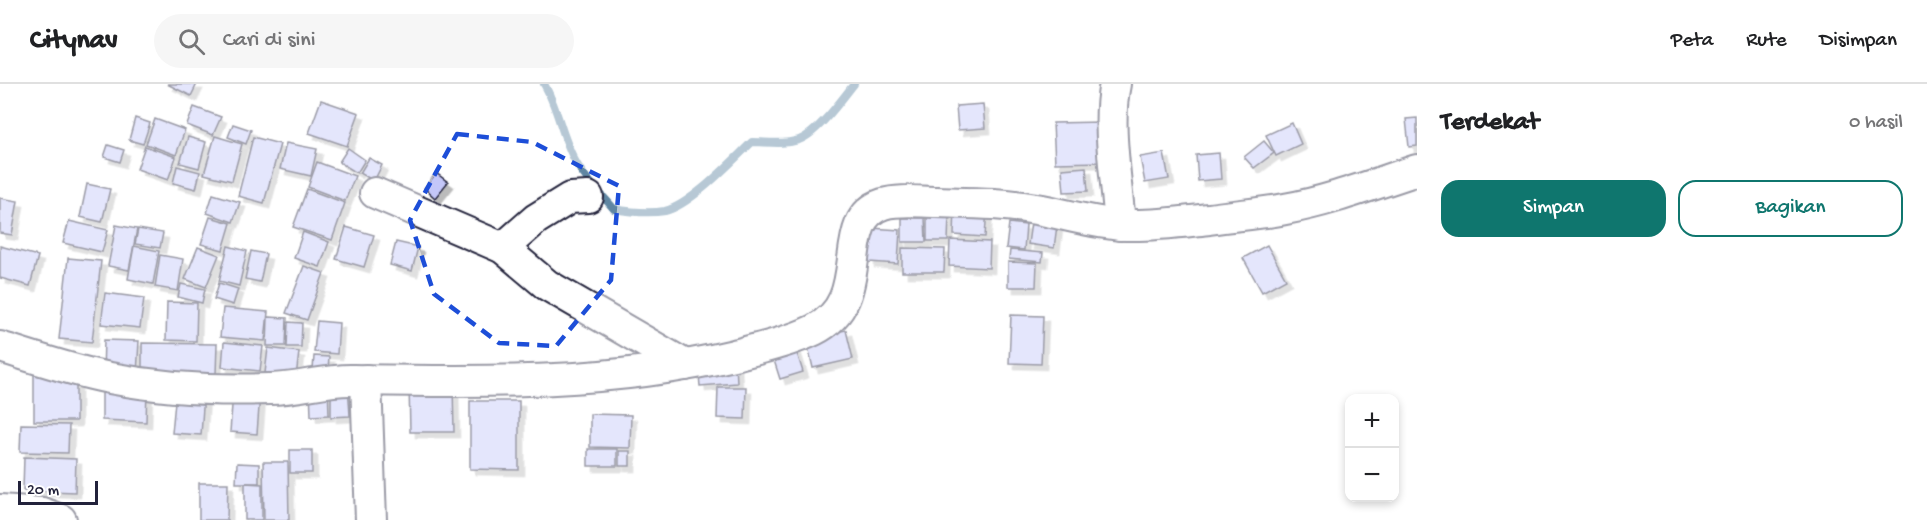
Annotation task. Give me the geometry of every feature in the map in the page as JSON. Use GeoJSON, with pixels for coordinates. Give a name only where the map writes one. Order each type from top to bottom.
{"type":"FeatureCollection","features":[{"type":"Feature","properties":{"kind":"street"},"geometry":{"type":"LineString","coordinates":[[1115,84],[1112,122],[1120,225]]}},
{"type":"Feature","properties":{"kind":"street"},"geometry":{"type":"LineString","coordinates":[[0,346],[110,378],[179,387],[277,389],[346,380],[573,379],[713,360],[780,342],[819,327],[830,320],[844,300],[849,288],[856,233],[862,219],[882,204],[994,203],[1120,225],[1156,225],[1284,209],[1324,200],[1417,170]]}},
{"type":"Feature","properties":{"kind":"street"},"geometry":{"type":"LineString","coordinates":[[375,193],[502,248],[547,285],[685,365]]}},
{"type":"Feature","properties":{"kind":"street"},"geometry":{"type":"LineString","coordinates":[[502,248],[537,219],[570,198],[588,197]]}},
{"type":"Feature","properties":{"kind":"street"},"geometry":{"type":"LineString","coordinates":[[366,380],[371,520]]}},
{"type":"Feature","properties":{"kind":"street"},"geometry":{"type":"LineString","coordinates":[[0,510],[42,513],[61,520]]}},
{"type":"Feature","properties":{"kind":"highlighted area"},"geometry":{"type":"Polygon","coordinates":[[[457,134],[532,142],[619,186],[611,280],[556,346],[499,343],[434,294],[410,220],[457,134]]]}},
{"type":"Feature","properties":{"kind":"building"},"geometry":{"type":"Polygon","coordinates":[[[167,84],[197,84],[191,96],[167,84]]]}},
{"type":"Feature","properties":{"kind":"building"},"geometry":{"type":"Polygon","coordinates":[[[321,100],[359,113],[347,146],[309,133],[321,100]]]}},
{"type":"Feature","properties":{"kind":"building"},"geometry":{"type":"Polygon","coordinates":[[[983,104],[985,128],[958,130],[956,106],[983,104]]]}},
{"type":"Feature","properties":{"kind":"building"},"geometry":{"type":"Polygon","coordinates":[[[194,107],[221,117],[213,135],[187,125],[194,107]]]}},
{"type":"Feature","properties":{"kind":"building"},"geometry":{"type":"Polygon","coordinates":[[[135,118],[150,123],[143,144],[129,140],[135,118]]]}},
{"type":"Feature","properties":{"kind":"building"},"geometry":{"type":"Polygon","coordinates":[[[1417,118],[1417,146],[1409,147],[1406,119],[1417,118]]]}},
{"type":"Feature","properties":{"kind":"building"},"geometry":{"type":"Polygon","coordinates":[[[155,119],[185,130],[176,155],[146,144],[155,119]]]}},
{"type":"Feature","properties":{"kind":"building"},"geometry":{"type":"Polygon","coordinates":[[[1101,122],[1103,162],[1055,163],[1053,123],[1101,122]]]}},
{"type":"Feature","properties":{"kind":"building"},"geometry":{"type":"Polygon","coordinates":[[[1292,123],[1301,144],[1276,156],[1266,135],[1292,123]]]}},
{"type":"Feature","properties":{"kind":"building"},"geometry":{"type":"Polygon","coordinates":[[[233,124],[251,130],[246,144],[228,137],[233,124]]]}},
{"type":"Feature","properties":{"kind":"building"},"geometry":{"type":"Polygon","coordinates":[[[215,136],[242,144],[232,181],[204,174],[215,136]]]}},
{"type":"Feature","properties":{"kind":"building"},"geometry":{"type":"Polygon","coordinates":[[[188,137],[206,142],[199,168],[180,163],[188,137]]]}},
{"type":"Feature","properties":{"kind":"building"},"geometry":{"type":"Polygon","coordinates":[[[253,137],[280,144],[264,203],[238,196],[253,137]]]}},
{"type":"Feature","properties":{"kind":"building"},"geometry":{"type":"Polygon","coordinates":[[[1264,141],[1274,153],[1254,168],[1244,157],[1264,141]]]}},
{"type":"Feature","properties":{"kind":"building"},"geometry":{"type":"Polygon","coordinates":[[[286,143],[317,149],[311,176],[280,169],[286,143]]]}},
{"type":"Feature","properties":{"kind":"building"},"geometry":{"type":"Polygon","coordinates":[[[108,145],[124,150],[120,162],[104,157],[108,145]]]}},
{"type":"Feature","properties":{"kind":"building"},"geometry":{"type":"Polygon","coordinates":[[[145,146],[176,157],[168,180],[137,169],[145,146]]]}},
{"type":"Feature","properties":{"kind":"building"},"geometry":{"type":"Polygon","coordinates":[[[348,148],[365,160],[357,173],[339,162],[348,148]]]}},
{"type":"Feature","properties":{"kind":"building"},"geometry":{"type":"Polygon","coordinates":[[[1164,153],[1169,179],[1145,183],[1140,157],[1164,153]]]}},
{"type":"Feature","properties":{"kind":"building"},"geometry":{"type":"Polygon","coordinates":[[[1219,153],[1221,179],[1198,181],[1196,155],[1219,153]]]}},
{"type":"Feature","properties":{"kind":"building"},"geometry":{"type":"Polygon","coordinates":[[[369,158],[382,165],[374,181],[360,173],[369,158]]]}},
{"type":"Feature","properties":{"kind":"building"},"geometry":{"type":"Polygon","coordinates":[[[317,162],[355,176],[345,201],[308,187],[317,162]]]}},
{"type":"Feature","properties":{"kind":"building"},"geometry":{"type":"Polygon","coordinates":[[[177,166],[200,172],[196,189],[173,183],[177,166]]]}},
{"type":"Feature","properties":{"kind":"building"},"geometry":{"type":"Polygon","coordinates":[[[1086,167],[1088,191],[1064,192],[1062,169],[1086,167]]]}},
{"type":"Feature","properties":{"kind":"building"},"geometry":{"type":"Polygon","coordinates":[[[436,173],[448,182],[435,198],[424,188],[436,173]]]}},
{"type":"Feature","properties":{"kind":"building"},"geometry":{"type":"Polygon","coordinates":[[[87,184],[110,189],[102,222],[80,217],[87,184]]]}},
{"type":"Feature","properties":{"kind":"building"},"geometry":{"type":"Polygon","coordinates":[[[307,189],[345,203],[332,240],[293,227],[307,189]]]}},
{"type":"Feature","properties":{"kind":"building"},"geometry":{"type":"Polygon","coordinates":[[[213,194],[240,202],[233,222],[207,213],[213,194]]]}},
{"type":"Feature","properties":{"kind":"building"},"geometry":{"type":"Polygon","coordinates":[[[0,198],[18,201],[12,235],[0,233],[0,198]]]}},
{"type":"Feature","properties":{"kind":"building"},"geometry":{"type":"Polygon","coordinates":[[[955,206],[987,208],[985,237],[954,235],[955,206]]]}},
{"type":"Feature","properties":{"kind":"building"},"geometry":{"type":"Polygon","coordinates":[[[927,214],[949,215],[948,241],[927,241],[927,214]]]}},
{"type":"Feature","properties":{"kind":"building"},"geometry":{"type":"Polygon","coordinates":[[[1032,215],[1058,218],[1054,248],[1028,244],[1032,215]]]}},
{"type":"Feature","properties":{"kind":"building"},"geometry":{"type":"Polygon","coordinates":[[[210,217],[231,223],[223,250],[201,244],[210,217]]]}},
{"type":"Feature","properties":{"kind":"building"},"geometry":{"type":"Polygon","coordinates":[[[902,218],[925,218],[926,242],[902,242],[902,218]]]}},
{"type":"Feature","properties":{"kind":"building"},"geometry":{"type":"Polygon","coordinates":[[[69,221],[108,230],[102,252],[63,243],[69,221]]]}},
{"type":"Feature","properties":{"kind":"building"},"geometry":{"type":"Polygon","coordinates":[[[1009,223],[1026,225],[1024,250],[1006,248],[1009,223]]]}},
{"type":"Feature","properties":{"kind":"building"},"geometry":{"type":"Polygon","coordinates":[[[116,225],[137,229],[129,270],[108,266],[116,225]]]}},
{"type":"Feature","properties":{"kind":"building"},"geometry":{"type":"Polygon","coordinates":[[[346,227],[374,235],[364,267],[336,259],[346,227]]]}},
{"type":"Feature","properties":{"kind":"building"},"geometry":{"type":"Polygon","coordinates":[[[871,228],[900,230],[898,264],[869,262],[871,228]]]}},
{"type":"Feature","properties":{"kind":"building"},"geometry":{"type":"Polygon","coordinates":[[[138,229],[163,233],[160,248],[135,244],[138,229]]]}},
{"type":"Feature","properties":{"kind":"building"},"geometry":{"type":"Polygon","coordinates":[[[303,232],[329,242],[320,267],[294,258],[303,232]]]}},
{"type":"Feature","properties":{"kind":"building"},"geometry":{"type":"Polygon","coordinates":[[[950,240],[990,242],[989,268],[949,266],[950,240]]]}},
{"type":"Feature","properties":{"kind":"building"},"geometry":{"type":"Polygon","coordinates":[[[396,242],[418,247],[412,271],[390,265],[396,242]]]}},
{"type":"Feature","properties":{"kind":"building"},"geometry":{"type":"Polygon","coordinates":[[[1267,245],[1286,279],[1262,292],[1243,258],[1267,245]]]}},
{"type":"Feature","properties":{"kind":"building"},"geometry":{"type":"Polygon","coordinates":[[[0,246],[38,256],[30,286],[0,278],[0,246]]]}},
{"type":"Feature","properties":{"kind":"building"},"geometry":{"type":"Polygon","coordinates":[[[134,246],[159,251],[153,284],[128,279],[134,246]]]}},
{"type":"Feature","properties":{"kind":"building"},"geometry":{"type":"Polygon","coordinates":[[[228,246],[247,251],[239,286],[219,281],[228,246]]]}},
{"type":"Feature","properties":{"kind":"building"},"geometry":{"type":"Polygon","coordinates":[[[198,247],[219,255],[206,287],[185,279],[198,247]]]}},
{"type":"Feature","properties":{"kind":"building"},"geometry":{"type":"Polygon","coordinates":[[[902,248],[945,249],[944,272],[902,272],[902,248]]]}},
{"type":"Feature","properties":{"kind":"building"},"geometry":{"type":"Polygon","coordinates":[[[1010,250],[1043,253],[1042,262],[1009,259],[1010,250]]]}},
{"type":"Feature","properties":{"kind":"building"},"geometry":{"type":"Polygon","coordinates":[[[251,251],[266,254],[260,282],[245,279],[251,251]]]}},
{"type":"Feature","properties":{"kind":"building"},"geometry":{"type":"Polygon","coordinates":[[[160,255],[183,259],[178,291],[155,287],[160,255]]]}},
{"type":"Feature","properties":{"kind":"building"},"geometry":{"type":"Polygon","coordinates":[[[68,258],[101,261],[92,342],[59,339],[68,258]]]}},
{"type":"Feature","properties":{"kind":"building"},"geometry":{"type":"Polygon","coordinates":[[[1008,262],[1037,263],[1036,287],[1008,287],[1008,262]]]}},
{"type":"Feature","properties":{"kind":"building"},"geometry":{"type":"Polygon","coordinates":[[[304,266],[324,273],[307,320],[286,313],[304,266]]]}},
{"type":"Feature","properties":{"kind":"building"},"geometry":{"type":"Polygon","coordinates":[[[219,283],[238,289],[233,305],[214,299],[219,283]]]}},
{"type":"Feature","properties":{"kind":"building"},"geometry":{"type":"Polygon","coordinates":[[[181,284],[205,289],[202,303],[178,297],[181,284]]]}},
{"type":"Feature","properties":{"kind":"building"},"geometry":{"type":"Polygon","coordinates":[[[105,293],[144,298],[140,328],[101,324],[105,293]]]}},
{"type":"Feature","properties":{"kind":"building"},"geometry":{"type":"Polygon","coordinates":[[[167,302],[197,303],[196,341],[166,340],[167,302]]]}},
{"type":"Feature","properties":{"kind":"building"},"geometry":{"type":"Polygon","coordinates":[[[223,308],[268,312],[265,341],[220,337],[223,308]]]}},
{"type":"Feature","properties":{"kind":"building"},"geometry":{"type":"Polygon","coordinates":[[[1011,315],[1043,316],[1041,364],[1009,363],[1011,315]]]}},
{"type":"Feature","properties":{"kind":"building"},"geometry":{"type":"Polygon","coordinates":[[[268,317],[287,318],[286,346],[267,346],[268,317]]]}},
{"type":"Feature","properties":{"kind":"building"},"geometry":{"type":"Polygon","coordinates":[[[317,321],[339,323],[337,354],[314,352],[317,321]]]}},
{"type":"Feature","properties":{"kind":"building"},"geometry":{"type":"Polygon","coordinates":[[[288,322],[302,323],[301,347],[287,347],[288,322]]]}},
{"type":"Feature","properties":{"kind":"building"},"geometry":{"type":"Polygon","coordinates":[[[846,330],[853,359],[813,368],[806,338],[846,330]]]}},
{"type":"Feature","properties":{"kind":"building"},"geometry":{"type":"Polygon","coordinates":[[[104,340],[139,341],[137,374],[103,373],[104,340]]]}},
{"type":"Feature","properties":{"kind":"building"},"geometry":{"type":"Polygon","coordinates":[[[224,342],[263,346],[260,371],[222,367],[224,342]]]}},
{"type":"Feature","properties":{"kind":"building"},"geometry":{"type":"Polygon","coordinates":[[[142,343],[217,344],[216,374],[142,374],[142,343]]]}},
{"type":"Feature","properties":{"kind":"building"},"geometry":{"type":"Polygon","coordinates":[[[795,347],[803,372],[780,379],[772,354],[795,347]]]}},
{"type":"Feature","properties":{"kind":"building"},"geometry":{"type":"Polygon","coordinates":[[[268,348],[299,352],[296,377],[265,373],[268,348]]]}},
{"type":"Feature","properties":{"kind":"building"},"geometry":{"type":"Polygon","coordinates":[[[314,356],[329,357],[328,371],[313,370],[314,356]]]}},
{"type":"Feature","properties":{"kind":"building"},"geometry":{"type":"Polygon","coordinates":[[[736,363],[737,383],[700,386],[698,365],[736,363]]]}},
{"type":"Feature","properties":{"kind":"building"},"geometry":{"type":"Polygon","coordinates":[[[34,374],[76,374],[76,421],[34,421],[34,374]]]}},
{"type":"Feature","properties":{"kind":"building"},"geometry":{"type":"Polygon","coordinates":[[[331,384],[348,384],[350,416],[331,417],[331,384]]]}},
{"type":"Feature","properties":{"kind":"building"},"geometry":{"type":"Polygon","coordinates":[[[409,384],[453,384],[454,432],[410,432],[409,384]]]}},
{"type":"Feature","properties":{"kind":"building"},"geometry":{"type":"Polygon","coordinates":[[[328,385],[329,415],[311,416],[310,386],[328,385]]]}},
{"type":"Feature","properties":{"kind":"building"},"geometry":{"type":"Polygon","coordinates":[[[718,387],[746,387],[745,419],[717,418],[718,387]]]}},
{"type":"Feature","properties":{"kind":"building"},"geometry":{"type":"Polygon","coordinates":[[[102,388],[147,389],[146,422],[102,420],[102,388]]]}},
{"type":"Feature","properties":{"kind":"building"},"geometry":{"type":"Polygon","coordinates":[[[176,391],[204,394],[201,435],[172,433],[176,391]]]}},
{"type":"Feature","properties":{"kind":"building"},"geometry":{"type":"Polygon","coordinates":[[[233,392],[260,394],[257,434],[230,432],[233,392]]]}},
{"type":"Feature","properties":{"kind":"building"},"geometry":{"type":"Polygon","coordinates":[[[470,401],[519,401],[519,470],[470,469],[470,401]]]}},
{"type":"Feature","properties":{"kind":"building"},"geometry":{"type":"Polygon","coordinates":[[[590,414],[631,415],[630,448],[590,447],[590,414]]]}},
{"type":"Feature","properties":{"kind":"building"},"geometry":{"type":"Polygon","coordinates":[[[21,424],[69,425],[68,453],[20,452],[21,424]]]}},
{"type":"Feature","properties":{"kind":"building"},"geometry":{"type":"Polygon","coordinates":[[[588,449],[617,449],[617,466],[588,466],[588,449]]]}},
{"type":"Feature","properties":{"kind":"building"},"geometry":{"type":"Polygon","coordinates":[[[290,450],[312,450],[312,473],[290,473],[290,450]]]}},
{"type":"Feature","properties":{"kind":"building"},"geometry":{"type":"Polygon","coordinates":[[[619,451],[630,451],[630,466],[619,466],[619,451]]]}},
{"type":"Feature","properties":{"kind":"building"},"geometry":{"type":"Polygon","coordinates":[[[24,457],[76,459],[75,492],[23,490],[24,457]]]}},
{"type":"Feature","properties":{"kind":"building"},"geometry":{"type":"Polygon","coordinates":[[[263,462],[288,462],[289,520],[264,520],[263,462]]]}},
{"type":"Feature","properties":{"kind":"building"},"geometry":{"type":"Polygon","coordinates":[[[237,463],[259,464],[259,483],[236,483],[237,463]]]}},
{"type":"Feature","properties":{"kind":"building"},"geometry":{"type":"Polygon","coordinates":[[[199,483],[228,483],[227,520],[199,520],[199,483]]]}},
{"type":"Feature","properties":{"kind":"building"},"geometry":{"type":"Polygon","coordinates":[[[245,483],[262,484],[262,520],[245,520],[245,483]]]}},
{"type":"Feature","properties":{"kind":"waterway"},"geometry":{"type":"LineString","coordinates":[[544,84],[564,136],[586,178],[614,209],[633,212],[665,211],[687,200],[699,192],[752,142],[787,142],[806,136],[829,115],[854,84]]}}]}
